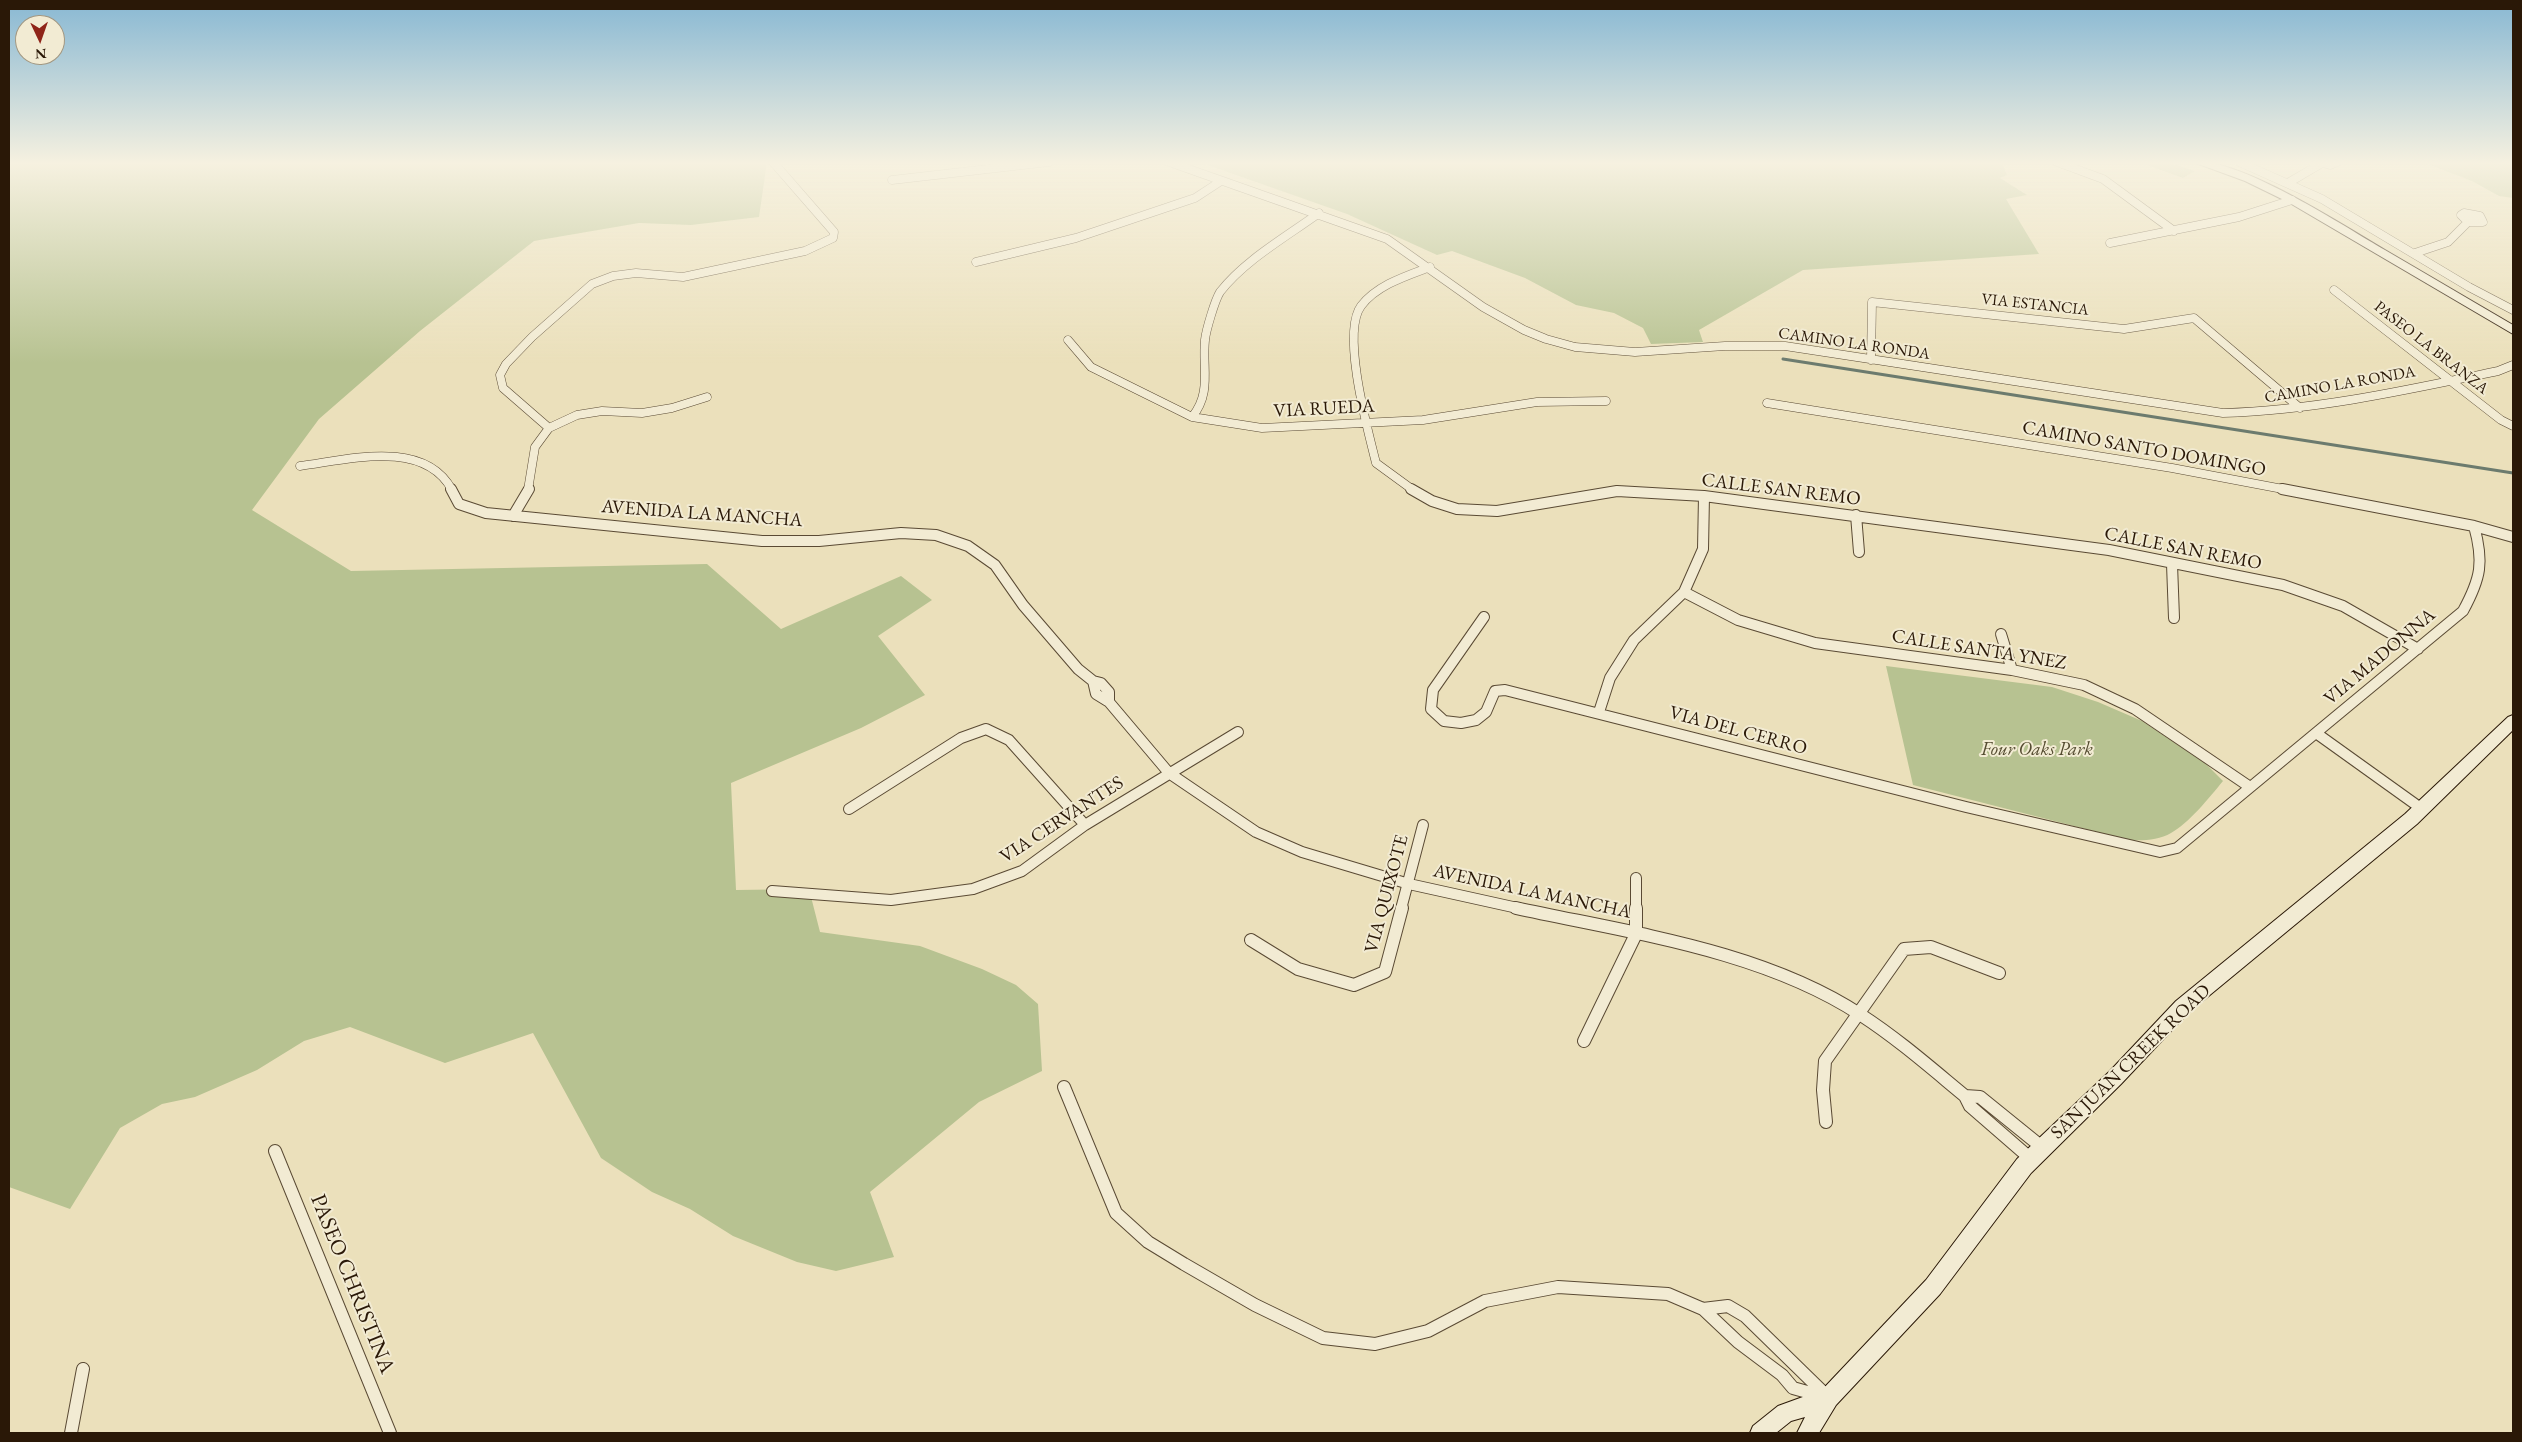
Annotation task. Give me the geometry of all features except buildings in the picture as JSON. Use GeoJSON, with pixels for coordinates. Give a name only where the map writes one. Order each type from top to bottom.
{"type":"FeatureCollection","features":[{"type":"Feature","properties":{"kind":"street"},"geometry":{"type":"LineString","coordinates":[[549,428],[502,388],[500,375],[506,364],[532,337],[592,284],[613,276],[636,273],[683,277],[805,251],[833,238],[834,232],[832,229]]}},
{"type":"Feature","properties":{"kind":"street"},"geometry":{"type":"LineString","coordinates":[[976,262],[1070,240],[1102,229]]}},
{"type":"Feature","properties":{"kind":"street"},"geometry":{"type":"LineString","coordinates":[[1192,417],[1200,407],[1206,387],[1205,339],[1219,294],[1240,270],[1297,229]]}},
{"type":"Feature","properties":{"kind":"street","name":"CAMINO LA RONDA"},"geometry":{"type":"LineString","coordinates":[[1362,229],[1387,239],[1430,267],[1462,293],[1505,322],[1545,339],[1579,349],[1643,352],[1783,346],[2223,413],[2261,413],[2300,408],[2498,371],[2513,365]]}},
{"type":"Feature","properties":{"kind":"street"},"geometry":{"type":"LineString","coordinates":[[2110,243],[2182,229]]}},
{"type":"Feature","properties":{"kind":"street"},"geometry":{"type":"LineString","coordinates":[[2342,229],[2513,330]]}},
{"type":"Feature","properties":{"kind":"street"},"geometry":{"type":"LineString","coordinates":[[2375,229],[2469,287],[2513,310]]}},
{"type":"Feature","properties":{"kind":"street"},"geometry":{"type":"LineString","coordinates":[[2415,253],[2448,242],[2461,229]]}},
{"type":"Feature","properties":{"kind":"street","name":"CALLE SAN REMO"},"geometry":{"type":"LineString","coordinates":[[1430,267],[1388,286],[1368,298],[1355,315],[1352,340],[1376,463],[1404,485],[1432,501],[1457,509],[1497,511],[1617,491],[1704,496],[2109,550],[2283,585],[2343,606],[2418,649]]}},
{"type":"Feature","properties":{"kind":"street","name":"PASEO LA BRANZA"},"geometry":{"type":"LineString","coordinates":[[2334,290],[2500,420],[2513,426]]}},
{"type":"Feature","properties":{"kind":"street","name":"VIA ESTANCIA"},"geometry":{"type":"LineString","coordinates":[[1871,360],[1872,302],[2124,329],[2172,323],[2194,318],[2300,408]]}},
{"type":"Feature","properties":{"kind":"street","name":"VIA RUEDA"},"geometry":{"type":"LineString","coordinates":[[1068,340],[1091,367],[1192,417],[1262,428],[1423,420],[1537,402],[1606,401]]}},
{"type":"Feature","properties":{"kind":"street"},"geometry":{"type":"LineString","coordinates":[[513,516],[530,487],[535,447],[549,428],[577,415],[602,411],[642,413],[672,408],[707,397]]}},
{"type":"Feature","properties":{"kind":"street","name":"CAMINO SANTO DOMINGO"},"geometry":{"type":"LineString","coordinates":[[1768,403],[2172,468],[2474,526],[2513,537]]}},
{"type":"Feature","properties":{"kind":"street","name":"AVENIDA LA MANCHA"},"geometry":{"type":"LineString","coordinates":[[300,466],[405,457],[425,463],[446,480],[458,504],[486,513],[762,541],[819,541],[901,534],[936,535],[968,546],[994,565],[1023,605],[1078,669],[1093,681],[1092,690],[1109,702],[1169,773],[1256,832],[1302,852],[1409,884],[1694,947],[1761,967],[1822,993],[1860,1014],[1895,1039],[1965,1096],[1970,1106],[2037,1153]]}},
{"type":"Feature","properties":{"kind":"street"},"geometry":{"type":"LineString","coordinates":[[1599,712],[1610,678],[1634,640],[1684,592],[1703,549],[1704,496]]}},
{"type":"Feature","properties":{"kind":"street"},"geometry":{"type":"LineString","coordinates":[[1856,515],[1859,552]]}},
{"type":"Feature","properties":{"kind":"street","name":"VIA MADONNA"},"geometry":{"type":"LineString","coordinates":[[2160,852],[2177,848],[2463,611],[2480,582],[2482,562],[2474,526]]}},
{"type":"Feature","properties":{"kind":"street"},"geometry":{"type":"LineString","coordinates":[[2172,564],[2174,618]]}},
{"type":"Feature","properties":{"kind":"street","name":"CALLE SANTA YNEZ"},"geometry":{"type":"LineString","coordinates":[[1684,592],[1738,620],[1815,643],[2012,670],[2084,685],[2136,709],[2250,788]]}},
{"type":"Feature","properties":{"kind":"street","name":"VIA DEL CERRO"},"geometry":{"type":"LineString","coordinates":[[1484,617],[1433,690],[1431,709],[1444,721],[1460,723],[1476,720],[1486,712],[1495,692],[1505,690],[1599,712],[1957,805],[2160,852]]}},
{"type":"Feature","properties":{"kind":"street"},"geometry":{"type":"LineString","coordinates":[[2000,634],[2012,670]]}},
{"type":"Feature","properties":{"kind":"street","name":"SAN JUAN CREEK ROAD"},"geometry":{"type":"LineString","coordinates":[[1807,1433],[1829,1398],[1933,1287],[2037,1153],[2115,1078],[2182,1007],[2422,809],[2513,721]]}},
{"type":"Feature","properties":{"kind":"street"},"geometry":{"type":"LineString","coordinates":[[849,809],[961,738],[986,729],[1009,740],[1085,825]]}},
{"type":"Feature","properties":{"kind":"street","name":"VIA CERVANTES"},"geometry":{"type":"LineString","coordinates":[[772,891],[891,900],[973,889],[1022,871],[1085,825],[1238,732]]}},
{"type":"Feature","properties":{"kind":"street"},"geometry":{"type":"LineString","coordinates":[[2316,733],[2422,809]]}},
{"type":"Feature","properties":{"kind":"street","name":"VIA QUIXOTE"},"geometry":{"type":"LineString","coordinates":[[1251,940],[1298,969],[1354,986],[1385,972],[1424,825]]}},
{"type":"Feature","properties":{"kind":"street"},"geometry":{"type":"LineString","coordinates":[[1584,1041],[1636,934],[1636,878]]}},
{"type":"Feature","properties":{"kind":"street"},"geometry":{"type":"LineString","coordinates":[[1826,1122],[1823,1090],[1825,1061],[1860,1014],[1904,949],[1931,947],[1999,973]]}},
{"type":"Feature","properties":{"kind":"street"},"geometry":{"type":"LineString","coordinates":[[1064,1087],[1116,1213],[1148,1242],[1184,1264],[1255,1304],[1323,1338],[1374,1344],[1428,1331],[1484,1301],[1558,1287],[1668,1294],[1703,1309],[1738,1342],[1782,1374],[1793,1388],[1829,1398]]}},
{"type":"Feature","properties":{"kind":"street","name":"PASEO CHRISTINA"},"geometry":{"type":"LineString","coordinates":[[274,1151],[390,1433]]}},
{"type":"Feature","properties":{"kind":"street"},"geometry":{"type":"LineString","coordinates":[[1703,1309],[1728,1306],[1744,1316],[1829,1398]]}},
{"type":"Feature","properties":{"kind":"street"},"geometry":{"type":"LineString","coordinates":[[71,1433],[83,1369]]}},
{"type":"Feature","properties":{"kind":"street","name":"SAN JUAN CREEK ROAD"},"geometry":{"type":"LineString","coordinates":[[1760,1433],[1785,1413],[1829,1398]]}},
{"type":"Feature","properties":{"kind":"green space"},"geometry":{"type":"Polygon","coordinates":[[[9,229],[602,229],[534,241],[420,331],[319,419],[252,510],[351,571],[707,564],[781,629],[901,576],[932,600],[878,636],[925,695],[861,728],[731,783],[736,890],[809,889],[820,932],[920,946],[982,969],[1016,985],[1038,1004],[1042,1071],[979,1102],[870,1192],[894,1257],[836,1271],[797,1262],[733,1236],[690,1209],[652,1192],[601,1158],[533,1033],[445,1063],[350,1027],[304,1041],[257,1070],[195,1097],[162,1104],[120,1128],[70,1209],[9,1187],[9,229]]]}},
{"type":"Feature","properties":{"kind":"green space"},"geometry":{"type":"Polygon","coordinates":[[[1381,229],[2024,229],[2039,254],[1803,270],[1699,330],[1703,342],[1651,344],[1643,328],[1614,313],[1576,305],[1525,278],[1452,251],[1437,255],[1381,229]]]}},
{"type":"Feature","properties":{"kind":"green space","name":"Four Oaks Park"},"geometry":{"type":"Polygon","coordinates":[[[1886,666],[2052,687],[2098,702],[2142,721],[2206,764],[2223,781],[2198,810],[2178,829],[2151,840],[2129,840],[1913,785],[1886,666]]]}},
{"type":"Feature","properties":{"kind":"waterway"},"geometry":{"type":"LineString","coordinates":[[1783,359],[2513,473]]}}]}
